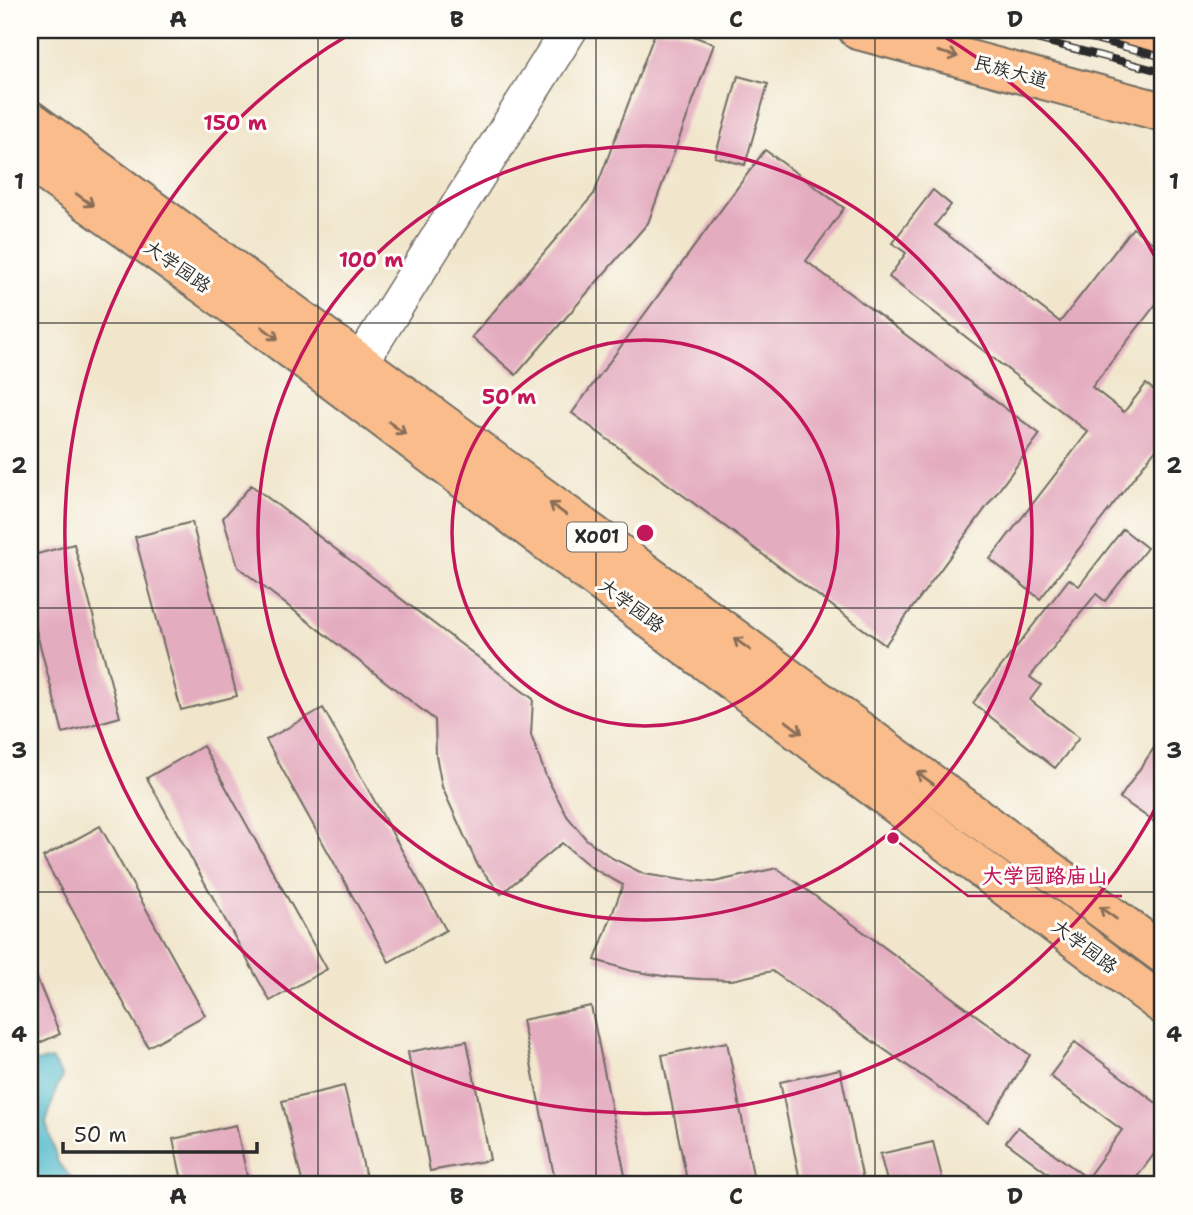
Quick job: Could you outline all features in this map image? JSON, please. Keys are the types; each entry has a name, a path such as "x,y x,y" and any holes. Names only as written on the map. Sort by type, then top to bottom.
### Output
{"main road":[{"name":"民族大道","path":"858,30 1163,112"},
{"path":"1131,30 1163,39"},
{"name":"大学园路","path":"30,120 351,375 1163,1005"},
{"name":"大学园路","path":"30,161 227,300 351,375 1163,954"}],"street":[{"path":"351,375 569,30"}],"water":[{"path":"51,1059 63,1077 57,1087 46,1123 58,1163 78,1185 30,1185 30,1063"}],"building":[{"path":"656,30 677,30 714,44 648,223 516,375 472,337 594,194"},
{"path":"738,76 768,84 745,165 715,157"},
{"path":"765,150 844,208 806,261 1040,434 885,645 572,413"},
{"path":"933,190 951,205 935,225 1060,322 1133,228 1163,251 1163,295 1092,387 1124,412 1146,384 1163,397 1163,440 1040,599 990,559 1088,432 889,277 906,253 892,243"},
{"path":"251,485 533,699 531,735 546,776 567,816 586,839 612,858 644,874 682,880 714,882 777,868 1030,1055 988,1122 772,971 732,980 701,979 632,971 595,960 623,885 592,868 562,843 501,894 477,864 442,787 436,755 435,720 238,567 223,518"},
{"path":"192,522 237,696 181,710 135,537"},
{"path":"1123,529 1147,548 1105,601 1096,594 1030,677 1041,685 1030,700 1079,738 1055,768 973,703 1069,579 1079,586"},
{"path":"74,544 120,717 63,733 30,607 30,556"},
{"path":"323,708 446,930 389,962 266,740"},
{"path":"1156,745 1163,750 1163,828 1120,798"},
{"path":"203,746 327,969 270,1001 147,778"},
{"path":"100,826 205,1015 148,1047 43,857"},
{"path":"30,962 60,1034 30,1047"},
{"path":"591,1006 627,1185 556,1185 522,1020"},
{"path":"467,1041 490,1160 430,1171 408,1052"},
{"path":"727,1042 755,1185 688,1185 662,1055"},
{"path":"1075,1042 1163,1108 1163,1142 1131,1185 1064,1185 1006,1142 1018,1127 1087,1178 1122,1130 1050,1076"},
{"path":"840,1069 864,1185 801,1185 780,1082"},
{"path":"344,1086 368,1185 303,1185 282,1101"},
{"path":"236,1125 249,1185 183,1185 173,1139"},
{"path":"933,1142 944,1185 888,1185 880,1154"}],"railway":[{"path":"1002,30 1163,72"},
{"path":"1060,30 1163,57"}],"place":[{"name":"大学园路庙山","path":"893,838"}]}
